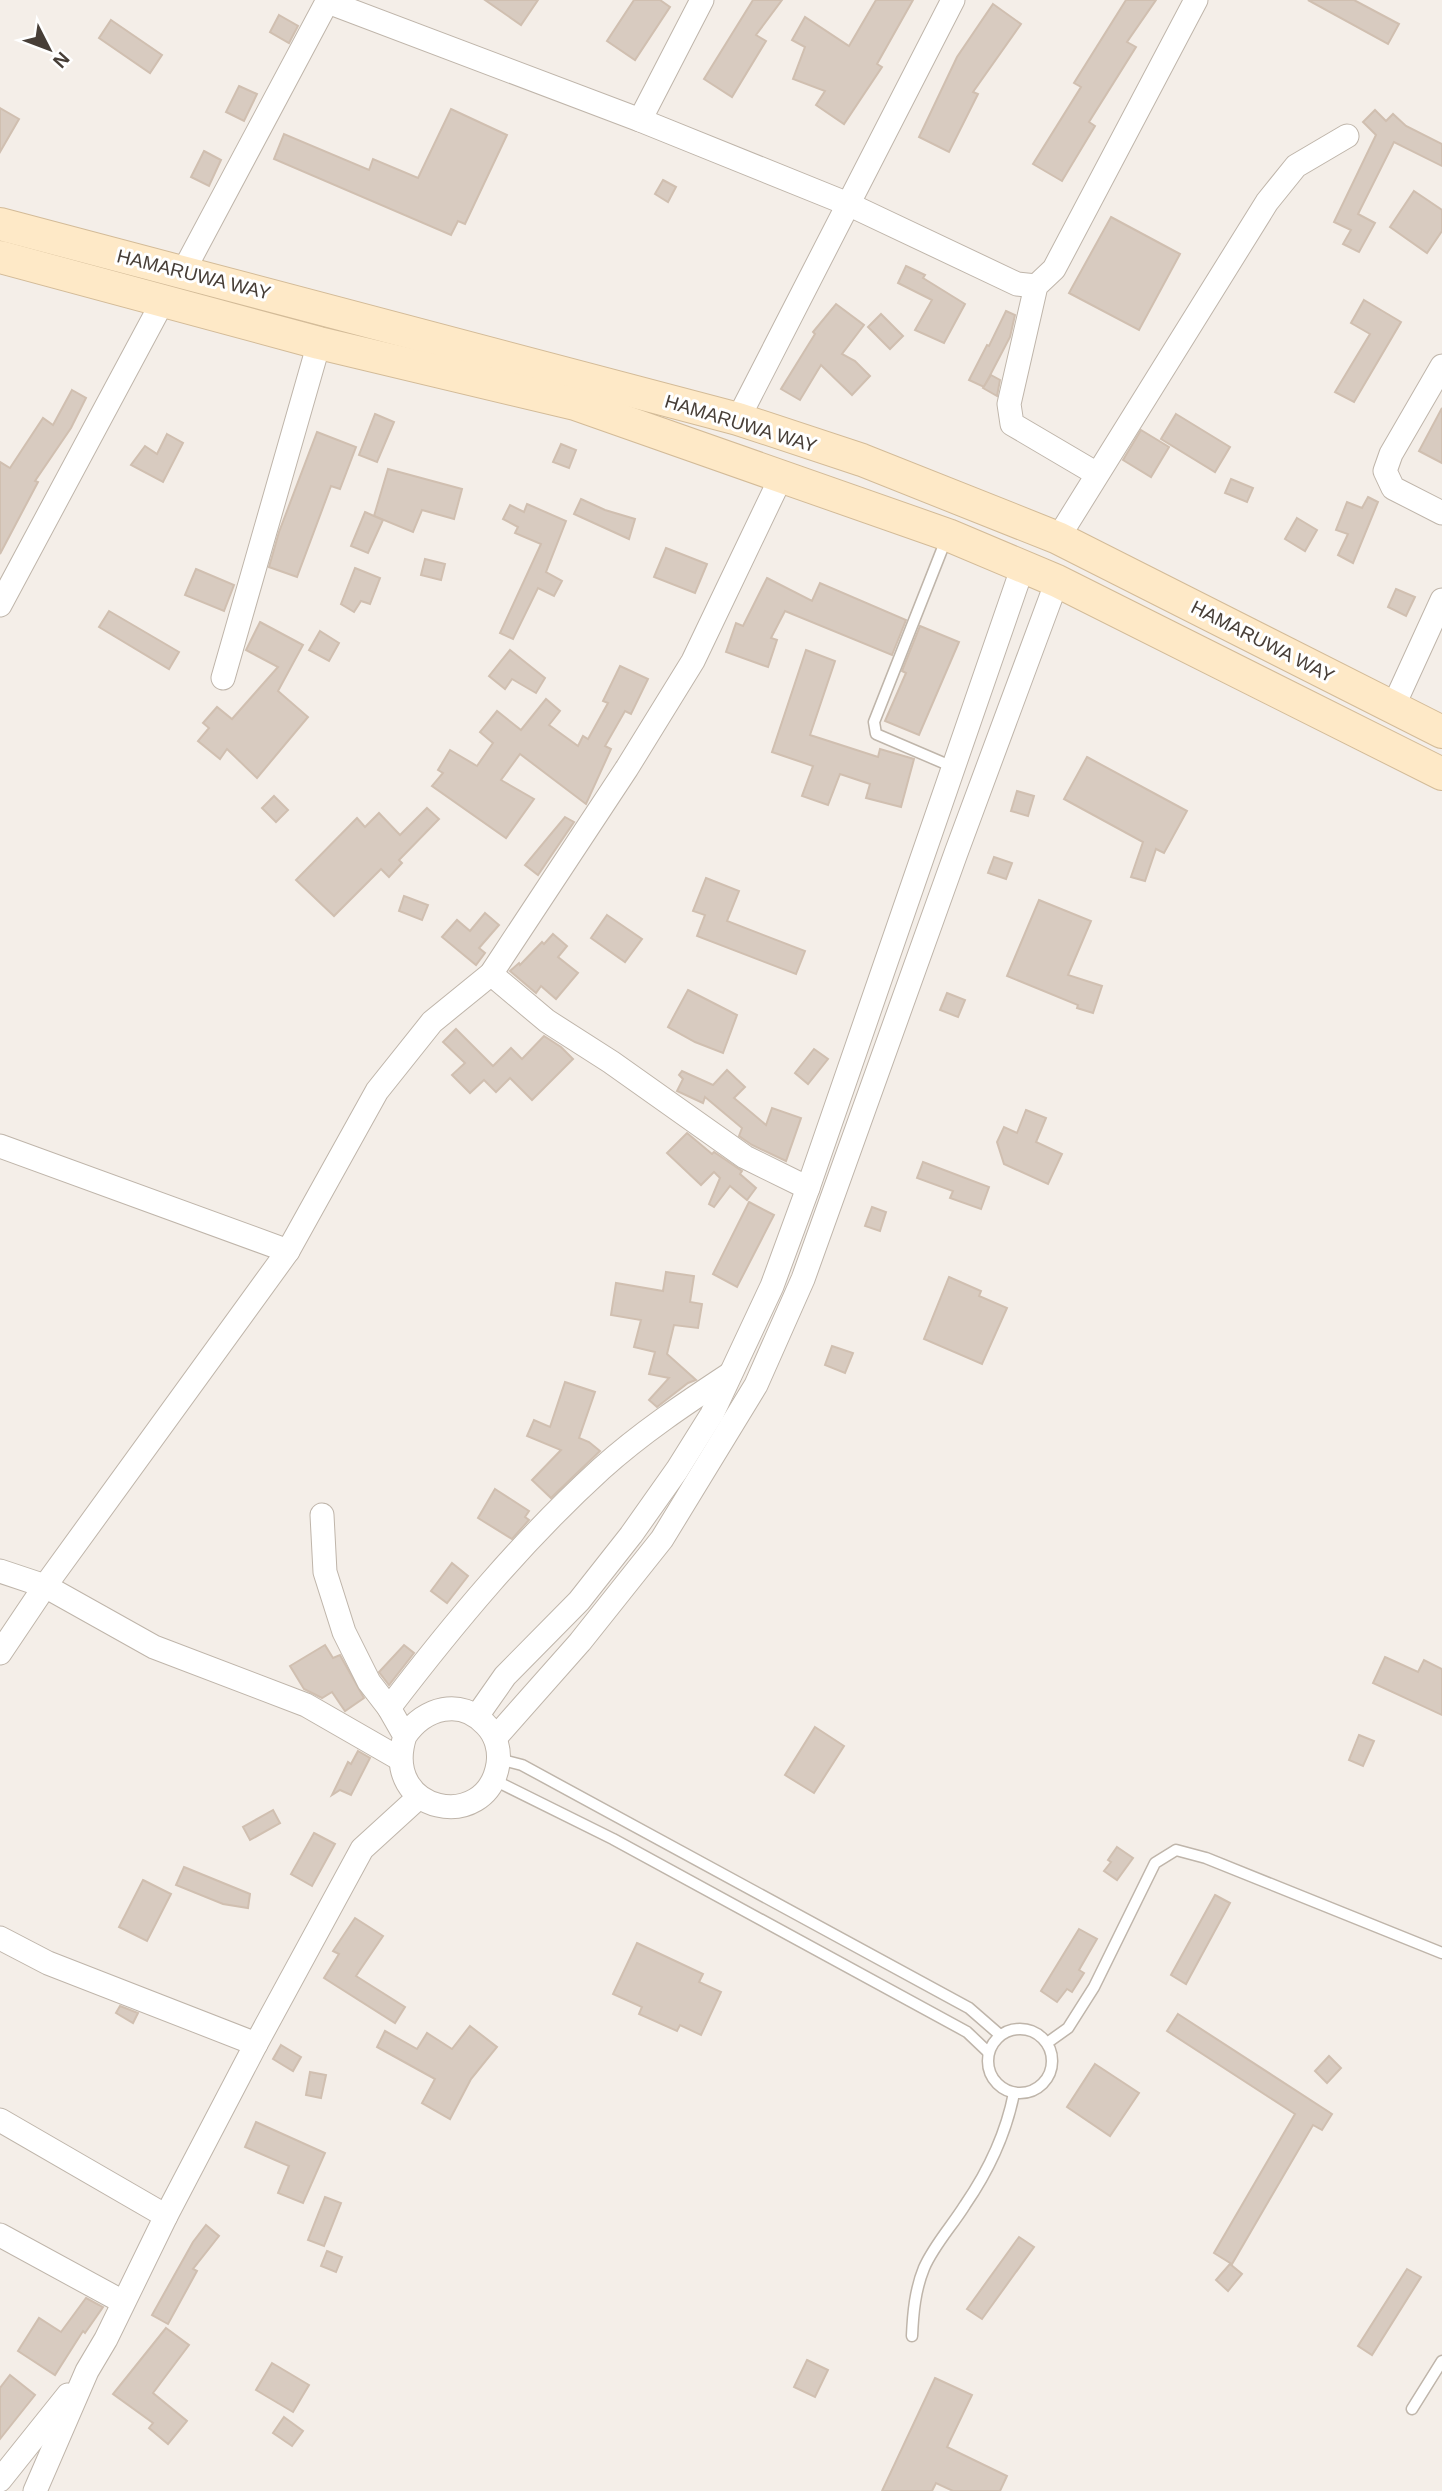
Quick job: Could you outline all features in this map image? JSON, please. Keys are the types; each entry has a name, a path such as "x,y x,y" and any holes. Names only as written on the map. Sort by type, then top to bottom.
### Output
{"main road":[{"name":"HAMARUWA WAY","path":"0,224 738,419 862,460 1058,538 1442,732"},
{"path":"0,257 319,343 575,404 782,475 948,535 1023,566 1442,774"}],"street":[{"path":"640,120 702,0"},
{"path":"738,419 953,0"},
{"path":"1097,474 1013,424 1009,404 1037,286 1054,269 1196,0"},
{"path":"183,272 328,1 640,120 848,204 1017,284 1037,286"},
{"path":"1058,538 1267,201 1296,166 1347,136"},
{"path":"0,605 163,301"},
{"path":"223,678 319,343"},
{"path":"1442,366 1391,454 1385,471 1393,488 1442,513"},
{"path":"0,1653 45,1586 288,1251 377,1091 432,1022 491,974 694,661 782,475"},
{"path":"477,1716 505,1676 579,1601 631,1535 677,1471 712,1414 772,1286 808,1188 1023,566"},
{"path":"496,1759 477,1716 455,1709 443,1709 421,1718 405,1736 400,1759 405,1780 419,1797 439,1806 460,1806 480,1797 496,1759 580,1642 662,1539 757,1385 803,1279 1057,582"},
{"path":"1393,707 1442,600"},
{"path":"491,974 547,1021 611,1062 745,1157 808,1188"},
{"path":"0,1146 288,1251"},
{"path":"389,1709 449,1629 510,1561 603,1468 670,1414 730,1374"},
{"path":"322,1515 325,1572 344,1632 369,1682 405,1736"},
{"path":"0,1571 45,1586 155,1647 306,1705 400,1759"},
{"path":"35,2491 87,2371 106,2339 166,2216 256,2044 362,1849 419,1797"},
{"path":"0,1938 48,1963 256,2044"},
{"path":"0,2119 166,2216"},
{"path":"0,2235 123,2302"},
{"path":"0,2480 87,2371"}],"lane":[{"path":"948,535 874,722 876,734 953,767"},
{"path":"496,1759 522,1765 969,2008 1000,2035"},
{"path":"496,1759 613,1839 967,2032 988,2053"},
{"path":"1047,2043 1068,2028 1094,1987 1155,1863 1176,1850 1206,1858 1442,1953"},
{"path":"1020,2028 1031,2030 1047,2043 1052,2063 1044,2083 1025,2093 1014,2093 995,2082 987,2063 988,2053 992,2042 1000,2035 1020,2028"},
{"path":"912,2336 914,2303 925,2268 999,2147 1014,2093"},
{"path":"1412,2409 1442,2361"}],"building":[{"path":"485,0 538,0 521,25"},
{"path":"634,0 660,0 670,7 635,60 607,41"},
{"path":"753,0 782,0 756,35 766,41 732,97 704,79"},
{"path":"876,0 913,0 877,64 882,67 844,124 816,105 825,91 793,79 805,47 792,40 805,17 849,46"},
{"path":"1126,0 1156,0 1127,42 1136,47 1089,122 1095,126 1062,181 1033,164 1081,87 1074,83"},
{"path":"1308,0 1354,0 1399,24 1388,44"},
{"path":"993,4 1021,24 973,92 978,94 949,152 919,137 957,57"},
{"path":"279,15 298,26 289,43 270,32"},
{"path":"111,20 162,55 150,73 99,38"},
{"path":"239,86 257,94 244,121 226,112"},
{"path":"0,108 19,119 0,152"},
{"path":"451,109 507,135 465,224 458,221 451,235 274,159 284,134 369,170 373,159 418,178"},
{"path":"1375,110 1386,121 1393,114 1406,126 1442,144 1442,166 1394,142 1358,214 1375,223 1359,252 1343,244 1351,230 1334,222 1376,135 1363,122"},
{"path":"204,151 221,160 209,186 191,177"},
{"path":"663,180 676,187 668,202 655,194"},
{"path":"1414,191 1442,210 1442,231 1427,253 1390,227"},
{"path":"1111,217 1180,254 1139,330 1069,293"},
{"path":"906,266 925,275 923,278 965,304 944,343 915,330 932,300 898,283"},
{"path":"1364,300 1401,322 1354,402 1335,392 1370,334 1351,323"},
{"path":"836,304 864,325 842,354 855,361 870,376 852,395 821,365 800,400 781,389 815,334 813,332"},
{"path":"1006,311 1015,315 1010,337 984,387 969,380"},
{"path":"881,314 903,336 890,349 868,327"},
{"path":"991,375 1000,380 997,396 983,388"},
{"path":"72,390 86,398 71,428 35,481 38,482 0,554 0,462 10,468 43,418 53,425"},
{"path":"1442,408 1442,463 1419,451"},
{"path":"375,414 394,422 377,462 359,455"},
{"path":"1176,414 1230,447 1215,472 1161,439"},
{"path":"1141,430 1169,447 1151,477 1123,460"},
{"path":"317,432 356,447 340,489 331,486 297,577 269,567 279,532"},
{"path":"167,434 183,443 163,482 131,465 145,446 157,454"},
{"path":"561,444 576,450 569,468 553,462"},
{"path":"388,469 462,489 454,519 422,510 413,532 374,516"},
{"path":"1231,479 1253,488 1247,502 1225,493"},
{"path":"1368,497 1378,502 1353,563 1338,555 1348,534 1336,530 1347,502 1362,508"},
{"path":"581,499 635,519 629,539 574,514"},
{"path":"527,504 566,521 546,572 562,581 554,596 538,588 513,639 500,633 541,544 515,533 518,527 503,519 510,505 524,512"},
{"path":"365,512 383,520 368,553 351,546"},
{"path":"1297,518 1317,530 1305,551 1285,539"},
{"path":"666,548 707,564 695,593 654,577"},
{"path":"425,559 445,564 441,580 421,575"},
{"path":"355,568 380,578 370,604 361,601 354,612 341,604"},
{"path":"196,569 234,585 224,611 185,595"},
{"path":"767,578 812,601 820,583 906,620 892,655 785,611 771,638 777,640 768,667 726,652 736,623 743,626"},
{"path":"1396,589 1415,597 1406,616 1388,607"},
{"path":"109,611 179,652 169,669 99,627"},
{"path":"260,622 303,645 278,691 308,717 257,778 227,749 220,759 198,741 209,728 203,723 217,707 232,719 278,667 246,650"},
{"path":"920,626 959,642 919,735 885,721 906,673 902,671"},
{"path":"320,631 339,643 329,661 309,650"},
{"path":"510,650 545,678 536,693 512,679 505,689 489,676"},
{"path":"806,650 835,661 810,735 878,757 880,749 914,759 901,807 866,798 870,784 840,774 828,805 802,796 813,766 772,752"},
{"path":"620,666 648,679 631,714 625,711 605,746 611,749 586,804 520,754 501,780 534,799 506,838 432,786 443,773 438,770 450,750 477,766 493,743 480,732 497,711 521,730 546,699 560,711 549,725 578,746 583,736 588,739 608,703 603,701"},
{"path":"1087,757 1187,811 1164,853 1156,849 1145,881 1131,877 1143,842 1064,799"},
{"path":"1017,791 1034,796 1028,816 1011,811"},
{"path":"274,796 288,810 276,822 262,808"},
{"path":"427,808 439,819 399,860 402,863 389,877 381,869 334,916 296,880 357,818 365,827 379,813 400,835"},
{"path":"565,817 574,822 538,875 525,865"},
{"path":"994,857 1012,863 1006,879 988,873"},
{"path":"706,878 739,891 727,921 805,951 796,974 697,936 705,915 693,911"},
{"path":"404,896 428,905 422,920 399,911"},
{"path":"1039,900 1091,921 1068,975 1102,986 1093,1013 1007,976"},
{"path":"485,913 499,925 479,948 485,953 476,965 442,937 457,920 470,931"},
{"path":"607,915 642,939 625,962 591,938"},
{"path":"553,934 567,946 558,957 578,973 556,999 541,986 536,993 510,971"},
{"path":"688,990 737,1015 723,1053 668,1027"},
{"path":"947,993 965,1000 958,1017 940,1010"},
{"path":"456,1029 493,1066 511,1048 522,1059 544,1036 573,1059 532,1100 510,1078 496,1092 484,1080 470,1093 452,1075 465,1063 443,1042"},
{"path":"814,1049 828,1059 808,1084 795,1073"},
{"path":"727,1070 745,1087 734,1098 766,1125 772,1108 801,1118 786,1161 739,1136 742,1128 705,1097 703,1103 677,1091 683,1079 679,1075 682,1071 713,1085"},
{"path":"1026,1110 1046,1118 1036,1142 1062,1154 1048,1184 1004,1164 997,1142 1004,1127 1017,1133"},
{"path":"687,1133 712,1154 714,1152 742,1171 740,1174 756,1188 747,1200 730,1186 714,1207 709,1204 720,1178 714,1172 701,1185 667,1153"},
{"path":"923,1162 989,1187 981,1209 950,1198 953,1191 917,1178"},
{"path":"749,1202 774,1215 737,1287 713,1274"},
{"path":"872,1207 886,1212 880,1231 865,1226"},
{"path":"666,1272 694,1276 690,1302 702,1304 698,1328 674,1325 667,1354 696,1380 657,1407 649,1400 669,1378 649,1374 655,1352 634,1347 641,1320 611,1315 616,1283 663,1291"},
{"path":"949,1277 981,1291 979,1296 1007,1308 982,1364 924,1339"},
{"path":"832,1346 853,1353 845,1373 825,1365"},
{"path":"565,1382 595,1392 579,1438 600,1451 551,1498 532,1480 561,1450 527,1436 534,1420 550,1427"},
{"path":"495,1489 529,1511 525,1517 529,1520 512,1539 478,1518"},
{"path":"452,1563 468,1576 447,1603 431,1591"},
{"path":"325,1645 333,1658 340,1655 364,1698 345,1711 332,1692 322,1698 304,1689 290,1666"},
{"path":"404,1645 414,1653 389,1685 379,1672"},
{"path":"1385,1657 1418,1672 1424,1660 1442,1669 1442,1715 1373,1683"},
{"path":"815,1727 844,1746 814,1793 785,1775"},
{"path":"1359,1735 1374,1741 1363,1766 1349,1760"},
{"path":"358,1751 370,1758 351,1795 340,1790 332,1795 348,1762 351,1764"},
{"path":"273,1810 280,1823 250,1840 243,1827"},
{"path":"314,1833 335,1844 312,1886 291,1874"},
{"path":"1117,1847 1133,1858 1117,1880 1104,1871"},
{"path":"184,1867 250,1894 248,1908 223,1904 176,1885"},
{"path":"143,1880 171,1894 147,1941 119,1927"},
{"path":"1215,1895 1230,1903 1186,1984 1171,1975"},
{"path":"355,1918 383,1936 356,1976 405,2007 395,2023 324,1978 339,1954 333,1951"},
{"path":"1079,1929 1097,1939 1079,1970 1084,1973 1072,1992 1067,1989 1057,2002 1041,1991"},
{"path":"637,1943 703,1974 699,1982 721,1992 701,2035 680,2025 677,2031 639,2014 642,2007 613,1994"},
{"path":"120,2006 138,2013 133,2023 116,2013"},
{"path":"1178,2014 1332,2114 1322,2130 1313,2125 1232,2264 1214,2253 1295,2114 1167,2031"},
{"path":"470,2026 497,2047 471,2079 450,2119 422,2103 435,2079 377,2047 385,2031 417,2049 427,2033 452,2049"},
{"path":"281,2045 301,2057 293,2071 273,2059"},
{"path":"1329,2056 1341,2068 1327,2083 1315,2071"},
{"path":"1095,2064 1139,2093 1110,2136 1067,2107"},
{"path":"310,2072 326,2075 321,2098 306,2095"},
{"path":"256,2122 325,2153 303,2203 278,2193 289,2166 245,2147"},
{"path":"325,2197 341,2203 324,2246 308,2240"},
{"path":"206,2225 219,2236 193,2269 197,2271 168,2324 152,2315 193,2242"},
{"path":"1019,2237 1034,2247 982,2319 967,2309"},
{"path":"327,2251 342,2257 336,2272 321,2266"},
{"path":"1230,2264 1242,2274 1228,2291 1216,2280"},
{"path":"1407,2269 1421,2277 1372,2355 1358,2346"},
{"path":"86,2298 103,2307 85,2333 83,2331 55,2375 18,2351 39,2318 61,2332"},
{"path":"166,2328 189,2345 153,2393 187,2421 168,2444 149,2428 153,2423 113,2394"},
{"path":"807,2360 828,2370 815,2397 794,2387"},
{"path":"272,2363 309,2385 293,2412 256,2390"},
{"path":"10,2375 35,2395 0,2439 0,2388"},
{"path":"935,2378 972,2395 947,2447 1007,2476 1000,2491 953,2491 936,2483 932,2491 882,2491"},
{"path":"284,2417 303,2431 292,2446 273,2433"}]}
